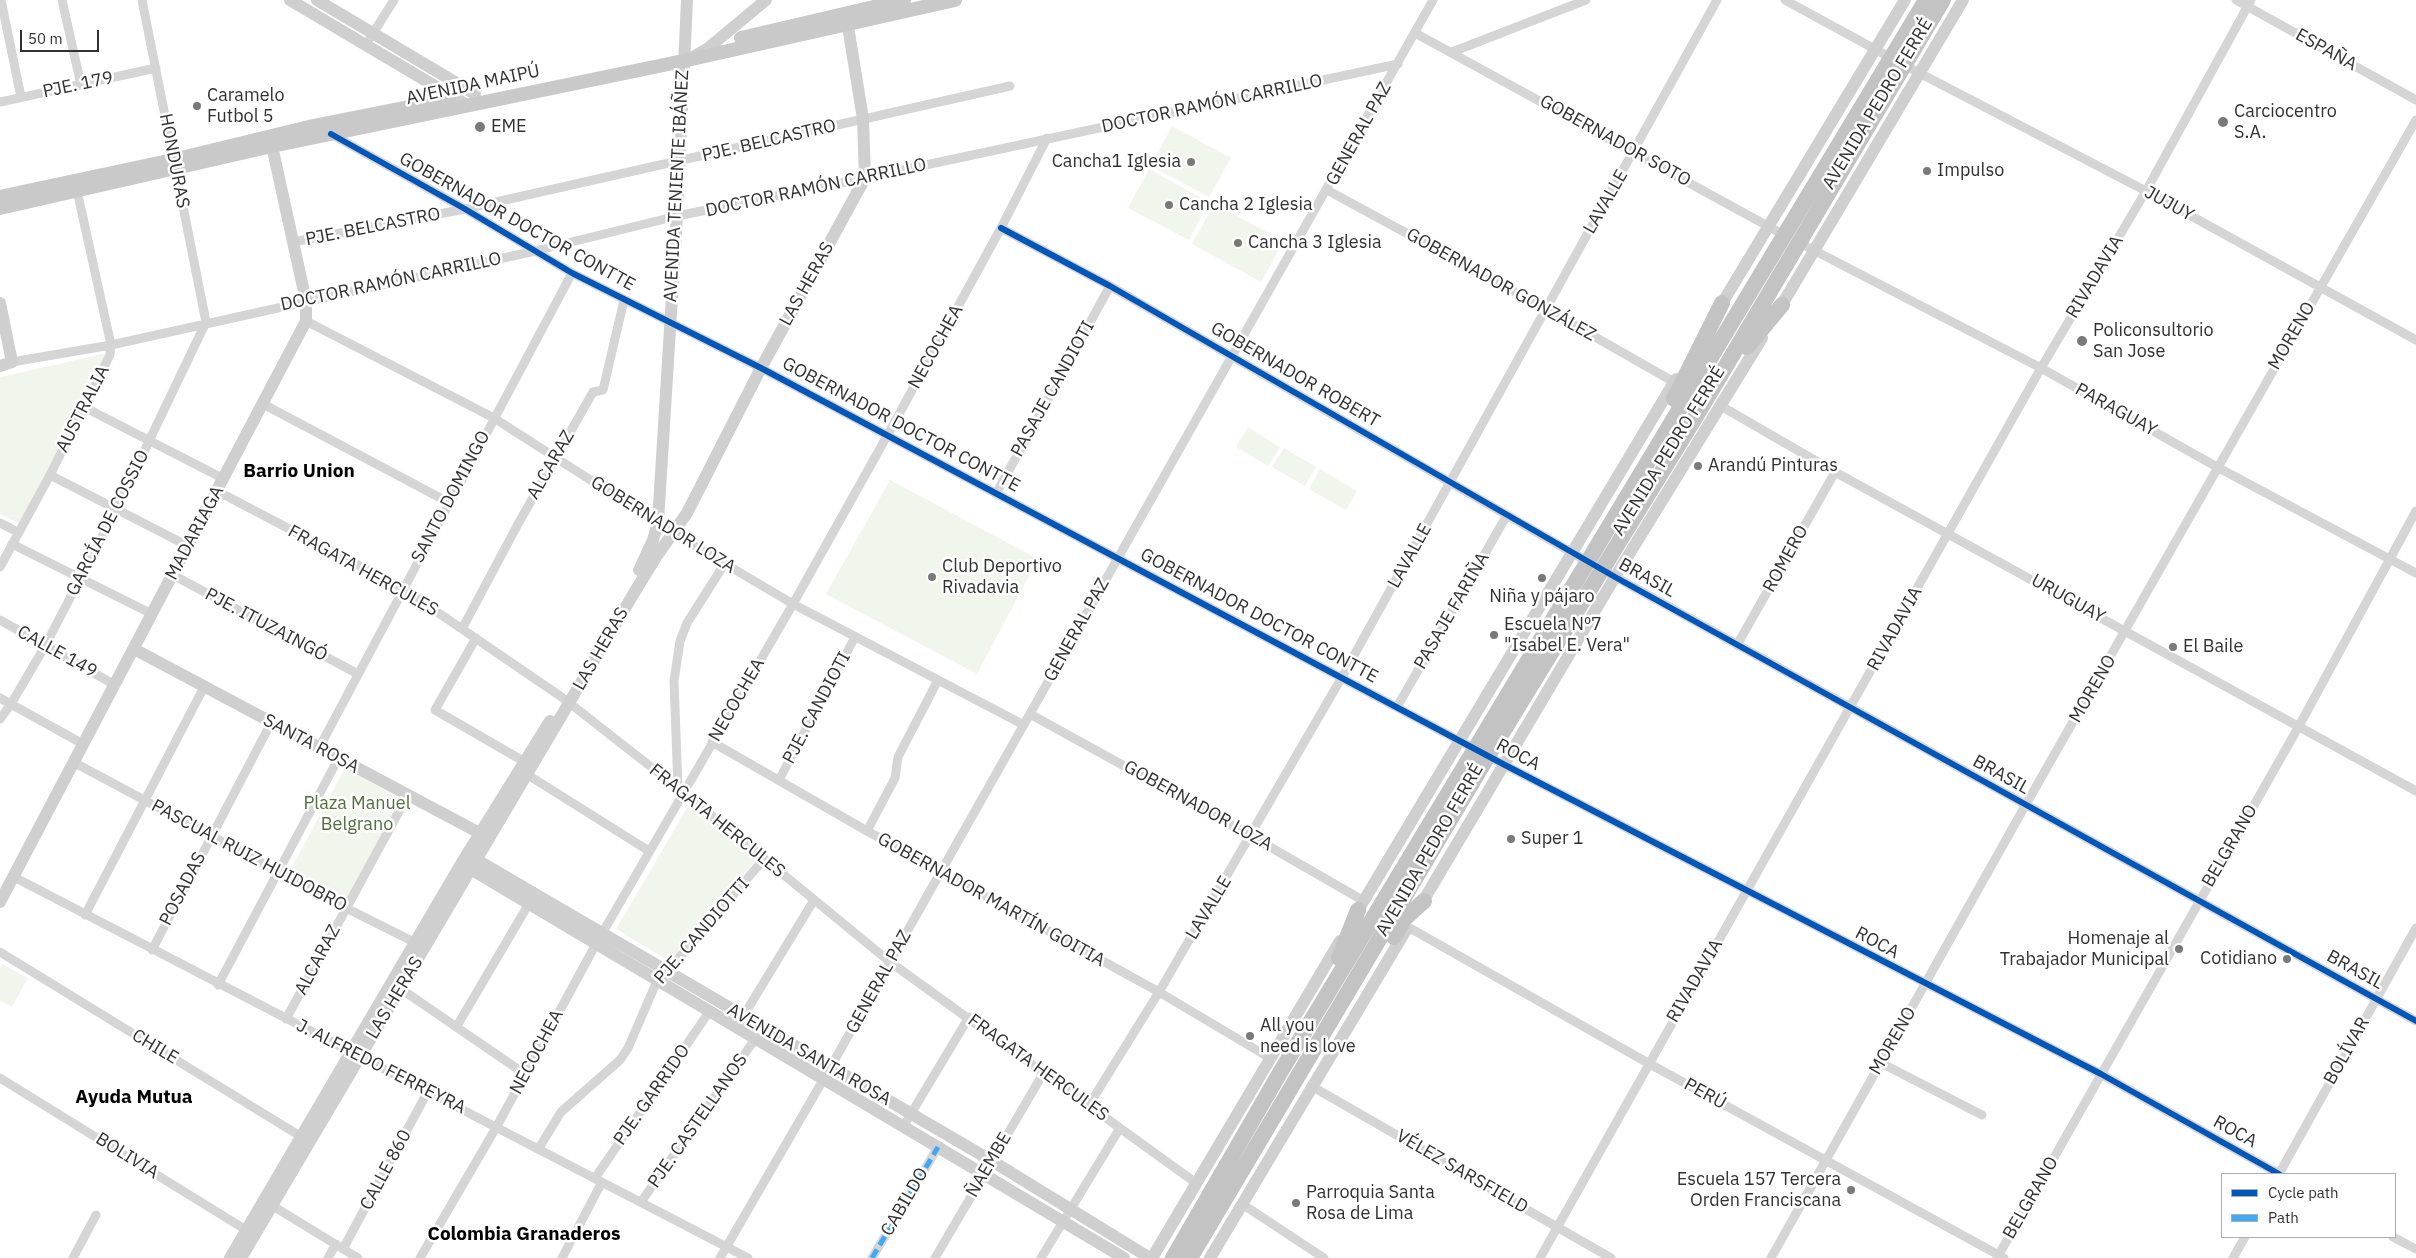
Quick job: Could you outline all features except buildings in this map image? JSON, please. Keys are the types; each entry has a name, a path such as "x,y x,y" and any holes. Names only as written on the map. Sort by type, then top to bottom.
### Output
{"highway":[{"name":"AVENIDA PEDRO FERRÉ","path":"1174,1258 1281,1071 1482,752 1601,569 1698,413 1792,239 1897,61 1926,0"},
{"name":"AVENIDA PEDRO FERRÉ","path":"1897,61 1943,0"},
{"name":"AVENIDA PEDRO FERRÉ","path":"1601,569 1636,479 1792,239"},
{"path":"1636,479 1722,303"},
{"path":"1698,413 1760,330 1782,305"},
{"name":"AVENIDA PEDRO FERRÉ","path":"1190,1258 1295,1081 1482,752"},
{"path":"1295,1081 1356,998 1404,919 1424,902"},
{"path":"1281,1071 1345,947 1361,906"}],"main road":[{"path":"290,0 466,99"},
{"path":"316,0 373,34 466,99"},
{"name":"AVENIDA TENIENTE IBÁÑEZ","path":"658,522 677,216 687,0"},
{"path":"711,45 766,0"},
{"name":"AVENIDA MAIPÚ","path":"174,164 313,126 466,99 684,56 847,18 904,0"},
{"name":"AVENIDA MAIPÚ","path":"684,56 711,45 933,2 954,0"},
{"name":"AVENIDA PEDRO FERRÉ","path":"1151,1258 1572,552 1905,0"},
{"name":"AVENIDA PEDRO FERRÉ","path":"1210,1258 1424,902 1503,764 1601,569 1721,406 1963,0"},
{"path":"847,18 863,119 865,178"},
{"name":"AVENIDA MAIPÚ","path":"0,208 76,186 174,164 331,134 466,99"},
{"name":"MADARIAGA","path":"0,902 306,321 306,301 272,146"},
{"name":"LAS HERAS","path":"230,1258 250,1232 268,1203 421,945 525,762 567,701 634,593 687,513 761,368 865,178"},
{"name":"AVENIDA MAIPÚ","path":"0,197 76,186"},
{"path":"0,303 6,364"},
{"name":"LAS HERAS","path":"484,836 528,775 643,564 658,522"},
{"name":"SANTA ROSA","path":"134,649 484,836"},
{"name":"AVENIDA SANTA ROSA","path":"469,862 599,939 657,980 736,1028 1124,1258"},
{"name":"AVENIDA SANTA ROSA","path":"599,939 667,972 911,1114 1151,1258"},
{"name":"LAS HERAS","path":"356,1054 401,988 421,945"},
{"name":"LAS HERAS","path":"240,1258 250,1232"}],"street":[{"path":"0,0 21,97"},
{"path":"62,0 81,85"},
{"name":"HONDURAS","path":"142,0 206,322"},
{"path":"367,45 394,0"},
{"name":"GENERAL PAZ","path":"720,1258 824,1080 1433,0"},
{"path":"1452,52 1586,0"},
{"name":"LAVALLE","path":"1089,1105 1159,992 1342,677 1717,0"},
{"name":"JUJUY","path":"1785,0 1919,73 2146,191 2416,340"},
{"name":"ESPAÑA","path":"2236,0 2249,3 2416,100"},
{"name":"RIVADAVIA","path":"1540,1258 1648,1063 1851,708 2041,368 2146,191 2249,3"},
{"name":"GOBERNADOR SOTO","path":"1416,33 1814,250"},
{"name":"DOCTOR RAMÓN CARRILLO","path":"6,364 110,345 206,322 535,251 677,216 865,178 1398,64"},
{"name":"PJE. 179","path":"0,102 156,68"},
{"name":"PJE. BELCASTRO","path":"293,242 465,209 1010,86"},
{"name":"MORENO","path":"1771,1258 2217,467 2416,120"},
{"name":"GOBERNADOR DOCTOR CONTTE","path":"331,134 465,209 572,273 761,368 997,492 1459,741"},
{"name":"NECOCHEA","path":"420,1258 497,1126 681,790 712,742 793,604 888,436 1001,228 1047,138"},
{"name":"AUSTRALIA","path":"0,567 50,476 110,356 110,345 76,186"},
{"name":"GOBERNADOR GONZÁLEZ","path":"1327,190 1546,309 1674,382"},
{"name":"GOBERNADOR ROBERT","path":"1001,228 1110,286 1572,552"},
{"name":"PARAGUAY","path":"1814,250 2041,368 2217,467 2416,573"},
{"name":"SANTO DOMINGO","path":"319,748 402,588 572,273"},
{"name":"PASAJE CANDIOTI","path":"997,492 1110,286"},
{"name":"ALCARAZ","path":"462,629 555,457 593,392 603,390 624,300"},
{"name":"GOBERNADOR LOZA","path":"306,321 494,418 673,533 793,604 1024,725"},
{"name":"GARCÍA DE COSSIO","path":"0,719 12,704 45,646 116,510 151,441 206,322"},
{"path":"262,404 448,502"},
{"name":"URUGUAY","path":"1721,406 1835,472 1948,532 2416,791"},
{"path":"84,407 224,479"},
{"name":"ROMERO","path":"1738,645 1835,472"},
{"path":"50,476 188,546"},
{"name":"FRAGATA HERCULES","path":"217,491 402,588 567,701 681,790 890,962 969,1017 1196,1183"},
{"name":"BELGRANO","path":"2000,1257 2198,900 2299,726 2416,511"},
{"name":"PASAJE FARIÑA","path":"1397,707 1507,515"},
{"path":"0,522 18,532"},
{"path":"12,544 152,614"},
{"name":"BRASIL","path":"1572,552 2025,806 2416,1022"},
{"path":"681,790 674,681 680,641 687,623 725,563"},
{"name":"PJE. ITUZAINGÓ","path":"173,575 358,674"},
{"name":"CALLE 149","path":"0,620 115,685"},
{"name":"PJE. CANDIOTI","path":"779,780 855,637"},
{"path":"476,638 435,710 525,762"},
{"path":"867,831 895,778 898,756 938,680"},
{"path":"84,915 204,688"},
{"path":"0,698 83,744"},
{"name":"GOBERNADOR LOZA","path":"1030,714 1251,836 1361,906"},
{"name":"POSADAS","path":"152,950 210,836 271,723"},
{"name":"ROCA","path":"1459,741 2101,1074 2277,1173"},
{"name":"GOBERNADOR MARTÍN GOITIA","path":"712,742 867,831 1159,992 1270,1058"},
{"path":"218,984 338,759"},
{"name":"PASCUAL RUIZ HUIDOBRO","path":"75,762 346,908 421,945"},
{"path":"528,775 649,851"},
{"name":"ALCARAZ","path":"286,1020 408,795"},
{"name":"PJE. CANDIOTTI","path":"539,1148 561,1112 620,1060 628,1048 657,980 667,972 764,859"},
{"name":"J. ALFREDO FERREYRA","path":"14,877 286,1020 497,1126 748,1258"},
{"path":"457,1026 532,899"},
{"path":"736,1028 814,900"},
{"name":"PERÚ","path":"1408,927 1648,1063 2000,1257"},
{"name":"BOLÍVAR","path":"2280,1173 2416,928"},
{"name":"CHILE","path":"0,952 306,1139"},
{"path":"401,988 525,1074"},
{"name":"PJE. GARRIDO","path":"562,1258 599,1180 710,1012"},
{"path":"903,1127 969,1017"},
{"name":"PJE. CASTELLANOS","path":"641,1202 755,1039"},
{"path":"1881,1063 1982,1115"},
{"name":"ÑAEMBE","path":"935,1258 1044,1072"},
{"name":"BOLIVIA","path":"0,1078 250,1232"},
{"name":"VÉLEZ SARSFIELD","path":"1313,1087 1611,1258"},
{"name":"CALLE 860","path":"328,1258 339,1246 428,1091"},
{"path":"1041,1258 1120,1128"},
{"name":"CABILDO","path":"872,1258 938,1146"},
{"path":"268,1203 358,1258"},
{"path":"1242,1204 1324,1258"},
{"path":"73,1258 96,1215"},
{"path":"2234,1258 2244,1238"},
{"path":"2395,1238 2416,1249"}],"green space":[{"name":"Cancha1 Iglesia","path":"1172,126 1231,158 1209,197 1151,166"},
{"name":"Cancha 2 Iglesia","path":"1149,169 1209,202 1189,240 1128,208"},
{"name":"Cancha 3 Iglesia","path":"1214,204 1284,241 1261,282 1192,244"},
{"path":"107,353 107,357 20,524 0,514 0,377"},
{"path":"1248,427 1280,447 1268,466 1236,447"},
{"path":"1284,448 1316,467 1305,486 1272,467"},
{"path":"1320,469 1357,491 1346,510 1309,489"},
{"name":"Club Deportivo Rivadavia","path":"890,480 1038,559 977,674 826,594"},
{"name":"Plaza Manuel Belgrano","path":"345,768 401,799 345,904 290,871"},
{"path":"690,803 757,858 672,963 616,929"},
{"path":"2,964 28,978 12,1007 0,1001 0,968"}],"marked path":[{"path":"872,1258 938,1147"}],"cycle path":[{"path":"331,134 465,209 572,273 761,368 1503,764 2101,1074 2277,1173"},
{"path":"1001,228 1110,286 1615,577 2416,1021"}],"place":[{"name":"Caramelo Futbol 5","path":"197,106"},
{"name":"Carciocentro S.A.","path":"2223,122"},
{"name":"EME","path":"480,127"},
{"name":"Cancha1 Iglesia","path":"1191,162"},
{"name":"Impulso","path":"1927,171"},
{"name":"Cancha 2 Iglesia","path":"1169,205"},
{"name":"Cancha 3 Iglesia","path":"1238,243"},
{"name":"Policonsultorio San Jose","path":"2082,341"},
{"name":"Arandú Pinturas","path":"1698,466"},
{"name":"Club Deportivo Rivadavia","path":"932,577"},
{"name":"Niña y pájaro","path":"1542,578"},
{"name":"Escuela Nº7 \"Isabel E. Vera\"","path":"1494,635"},
{"name":"El Baile","path":"2173,647"},
{"name":"Super 1","path":"1511,839"},
{"name":"Homenaje al Trabajador Municipal","path":"2179,949"},
{"name":"Cotidiano","path":"2287,959"},
{"name":"All you need is love","path":"1250,1036"},
{"name":"Escuela 157 Tercera Orden Franciscana","path":"1851,1190"},
{"name":"Parroquia Santa Rosa de Lima","path":"1296,1203"}],"district":[{"name":"Barrio Union","path":"299,472"},
{"name":"Ayuda Mutua","path":"134,1098"},
{"name":"Colombia Granaderos","path":"524,1235"}]}
